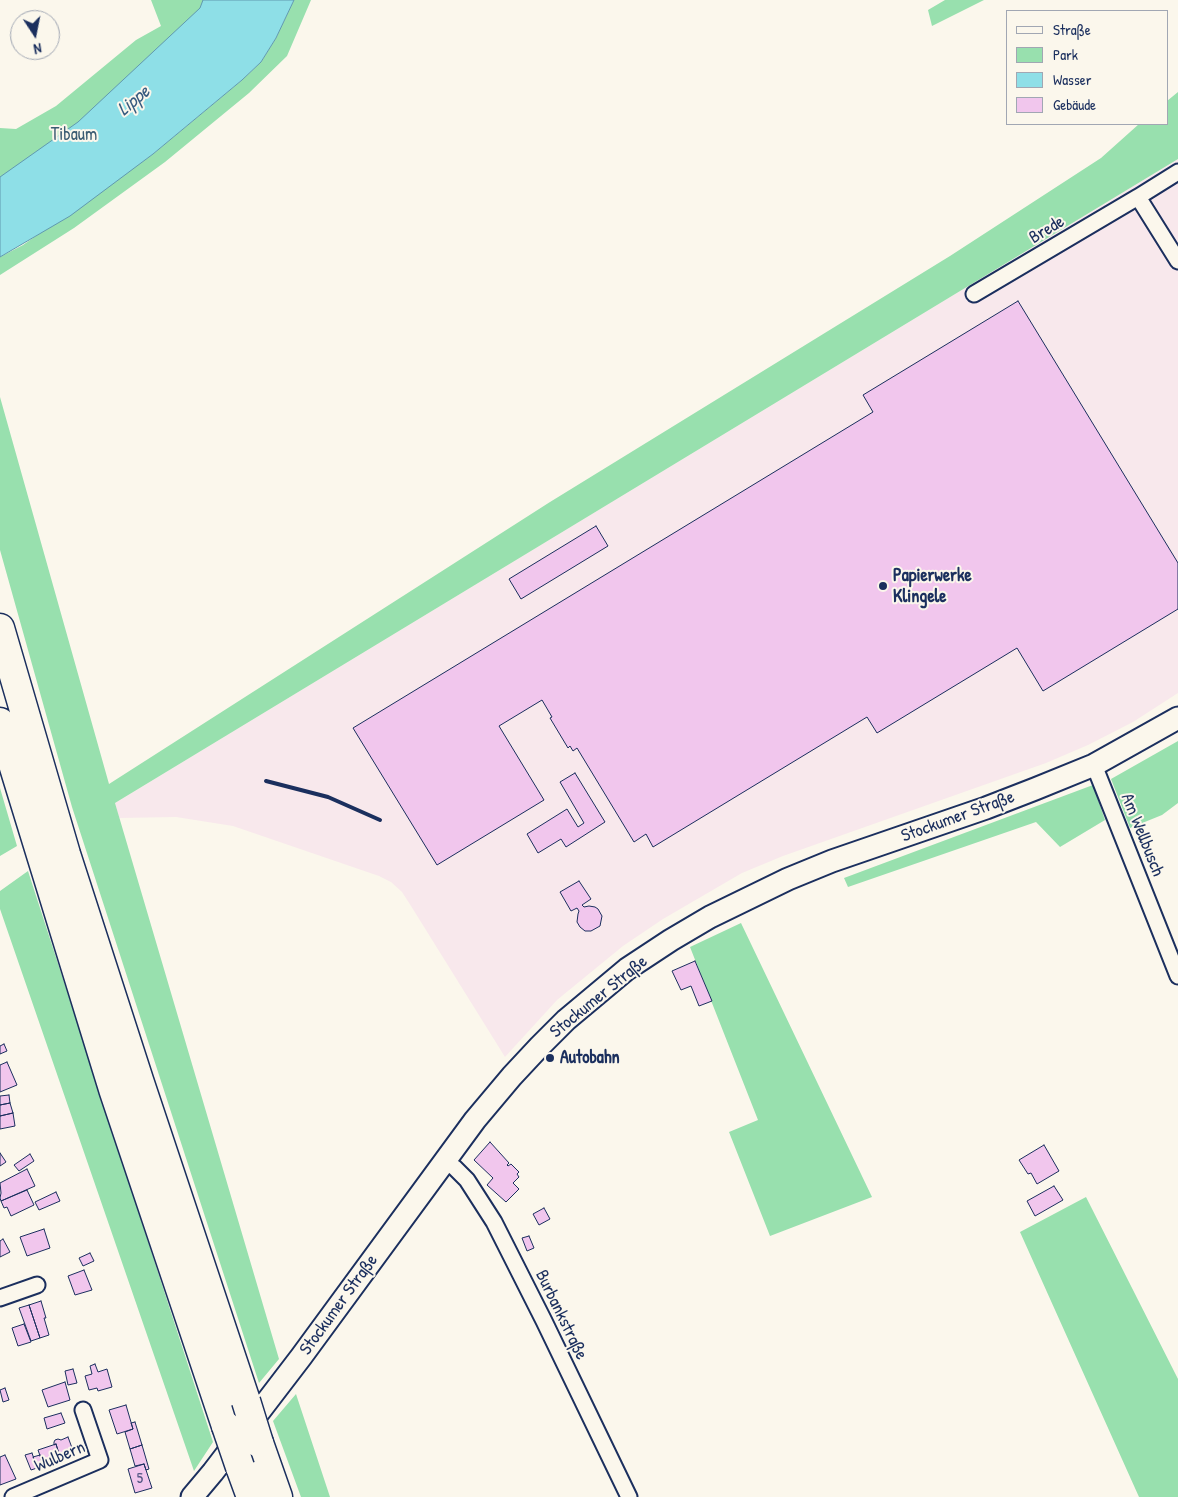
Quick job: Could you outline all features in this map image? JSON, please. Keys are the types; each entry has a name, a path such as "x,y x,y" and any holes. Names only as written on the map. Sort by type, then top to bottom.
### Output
{"highway":[{"path":"0,628 43,822 55,860 113,1089 250,1497"},
{"path":"0,722 43,822"},
{"path":"55,860 139,1080 278,1497"}],"main road":[{"name":"Stockumer Straße","path":"192,1497 342,1303 444,1160 475,1120 512,1076 566,1020 627,970 671,940 710,917 788,879 832,861 994,805 1094,765 1178,718"}],"street":[{"name":"Brede","path":"974,294 1178,172"},
{"path":"1138,197 1178,262"},
{"name":"Am Wellbusch","path":"1094,765 1178,976"},
{"name":"Burbankstraße","path":"444,1160 467,1180 494,1222 629,1497"},
{"path":"0,1298 37,1285"},
{"name":"Wulbern","path":"13,1497 100,1460 83,1410"}],"shaded area":[{"path":"1178,159 1178,693 1133,722 1088,745 1046,763 783,856 742,873 663,919 623,946 557,1000 505,1057 402,892 391,882 379,876 233,826 176,817 119,818 115,803"}],"green space":[{"name":"Tibaum","path":"151,0 252,0 0,216 0,128 16,129 56,106 136,40 161,26"},
{"path":"294,0 311,0 287,56 249,93 165,162 74,228 0,275 0,257 23,245 153,154 242,80 261,62 276,38"},
{"path":"945,0 984,0 932,26 928,10"},
{"path":"1178,92 1178,159 115,803 279,1359 259,1383 72,807 0,550 0,397 109,784 550,502 950,256 1101,158 1138,125 1168,125 1168,100"},
{"path":"1178,741 1178,803 1162,815 1130,828 1111,779"},
{"path":"1093,785 1105,820 1060,847 1036,822 848,887 844,878"},
{"path":"0,788 17,846 0,856"},
{"path":"28,871 213,1442 194,1471 0,909 0,891"},
{"path":"741,923 872,1197 770,1236 729,1132 758,1120 690,947"},
{"path":"1086,1197 1178,1379 1178,1497 1139,1497 1020,1232"},
{"path":"296,1394 330,1497 301,1497 273,1421"}],"water":[{"name":"Lippe","path":"203,0 294,0 276,38 261,62 242,80 153,154 70,216 0,257 0,177 78,122 200,8"}],"building":[{"name":"Papierwerke Klingele","path":"1018,301 1178,563 1178,609 1043,691 1017,648 877,733 867,717 653,847 646,834 634,842 577,748 573,751 570,746 568,748 550,718 552,717 542,700 499,726 544,800 437,865 353,728 873,412 863,395"},
{"path":"596,526 608,546 521,599 509,579"},
{"path":"575,773 605,822 566,847 561,839 538,853 527,834 567,809 578,827 584,823 560,782"},
{"path":"579,881 591,899 582,905 584,907 595,907 602,916 600,926 591,931 585,931 580,927 577,922 579,911 577,908 571,911 560,892"},
{"path":"695,961 712,1001 699,1006 691,986 681,990 672,971"},
{"path":"4,1044 7,1051 0,1054 0,1046"},
{"path":"7,1062 17,1085 0,1092 0,1065"},
{"path":"9,1095 10,1103 0,1105 0,1096"},
{"path":"10,1103 13,1113 0,1116 0,1105"},
{"path":"13,1113 15,1126 0,1129 0,1116"},
{"path":"490,1142 509,1163 507,1165 511,1164 519,1172 517,1174 519,1177 513,1183 519,1189 506,1202 487,1185 493,1178 474,1160"},
{"path":"1044,1145 1059,1171 1037,1184 1031,1173 1028,1174 1019,1160"},
{"path":"0,1153 6,1162 0,1166"},
{"path":"30,1154 34,1161 19,1171 14,1165"},
{"path":"27,1169 35,1186 1,1201 0,1183"},
{"path":"1054,1186 1063,1200 1035,1216 1027,1201"},
{"path":"27,1190 34,1205 11,1216 7,1207 4,1208 1,1201"},
{"path":"56,1192 60,1201 39,1210 35,1202"},
{"path":"544,1208 550,1219 539,1225 533,1214"},
{"path":"44,1229 50,1248 27,1256 20,1237"},
{"path":"529,1236 534,1248 527,1251 522,1238"},
{"path":"3,1239 10,1252 0,1257 0,1241"},
{"path":"90,1253 94,1261 83,1266 79,1258"},
{"path":"84,1270 92,1290 75,1295 68,1276"},
{"path":"41,1301 49,1335 40,1338 29,1305"},
{"path":"29,1305 40,1338 31,1341 19,1308"},
{"path":"24,1324 31,1342 18,1346 12,1328"},
{"path":"95,1364 98,1372 107,1369 112,1387 98,1391 97,1388 89,1390 85,1376 92,1374 90,1366"},
{"path":"73,1369 77,1383 68,1385 65,1371"},
{"path":"65,1382 70,1400 48,1407 42,1390"},
{"path":"5,1388 9,1400 3,1402 0,1390"},
{"path":"126,1405 133,1429 117,1434 109,1410"},
{"path":"61,1413 65,1423 47,1429 44,1418"},
{"path":"135,1422 142,1445 130,1449 125,1432 133,1429 131,1423"},
{"path":"68,1437 75,1456 61,1460 54,1442 55,1440"},
{"path":"56,1444 61,1461 44,1467 38,1450"},
{"path":"142,1445 149,1469 146,1470 144,1464 135,1466 130,1449"},
{"path":"32,1453 37,1468 31,1470 25,1455"},
{"path":"5,1455 16,1479 0,1485 0,1457"},
{"path":"40,1455 43,1466 37,1468 33,1457"},
{"path":"144,1464 152,1488 135,1493 128,1469"}],"railway":[{"path":"266,781 328,797 380,820"}],"place":[{"name":"Papierwerke Klingele","path":"883,586"},
{"name":"Autobahn","path":"550,1058"}]}
